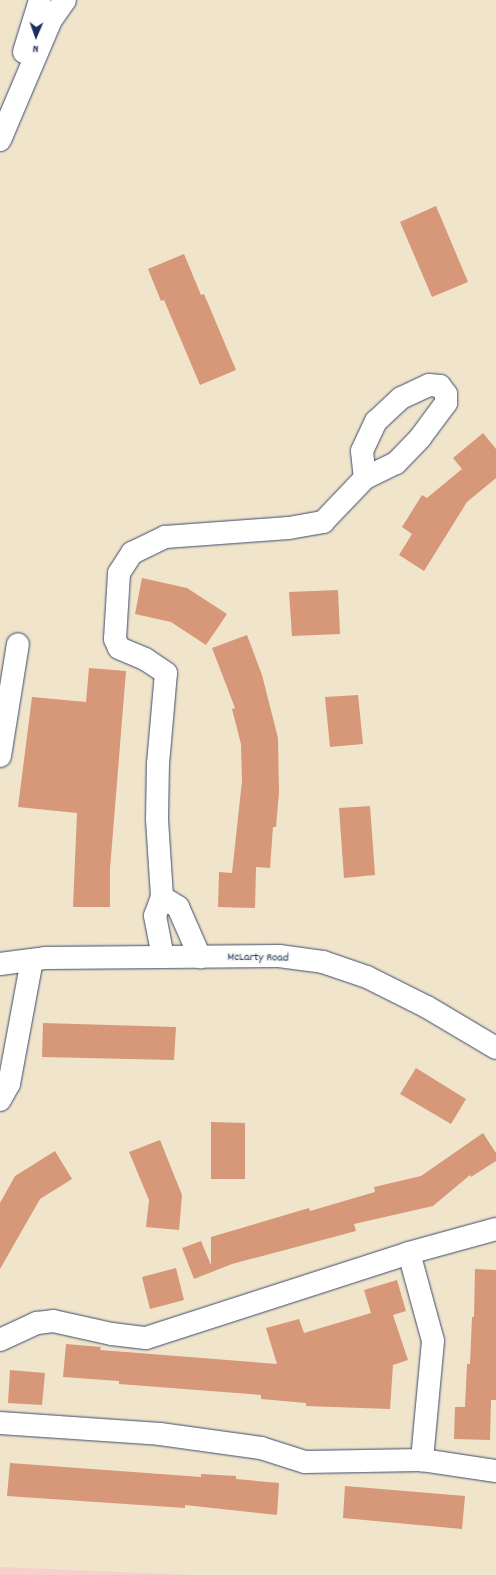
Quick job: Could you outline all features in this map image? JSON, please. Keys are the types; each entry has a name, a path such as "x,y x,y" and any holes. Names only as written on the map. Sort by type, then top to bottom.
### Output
{"main road":[{"path":"0,130 40,0"},
{"path":"0,140 51,20 65,0"},
{"path":"163,957 156,916 162,897 158,819 158,764 166,673 145,659 119,648 115,639 119,573 132,553 164,537 289,528 322,522 365,478"},
{"path":"0,756 18,644"},
{"path":"162,897 178,907 200,957"},
{"name":"McLarty Road","path":"0,964 32,960 279,956 323,962 367,977 427,1007 496,1048"},
{"path":"0,1100 9,1084 32,960"},
{"path":"0,1340 36,1323 53,1321 112,1334 146,1338 409,1252 492,1233"},
{"path":"409,1252 433,1341 422,1460"},
{"path":"0,1423 160,1434 261,1448 305,1462 422,1460 496,1471"}],"shaded area":[{"path":"0,1567 192,1575 0,1575"}],"building":[{"path":"436,206 468,282 432,297 400,222"},
{"path":"184,254 201,295 204,294 236,370 200,385 164,300 161,301 148,269"},
{"path":"483,433 496,449 496,478 467,502 424,571 399,555 412,534 402,527 422,495 427,498 462,469 453,458"},
{"path":"142,578 187,588 227,614 206,645 171,622 135,614"},
{"path":"338,590 340,634 292,636 289,592"},
{"path":"247,635 262,675 278,738 279,792 276,827 273,827 270,868 256,867 255,908 218,907 219,872 232,873 242,781 241,744 232,709 235,708 212,648"},
{"path":"89,668 126,671 110,869 110,907 73,907 77,813 18,807 32,697 86,702"},
{"path":"358,695 363,744 330,747 325,697"},
{"path":"370,806 375,875 344,878 339,808"},
{"path":"43,1023 176,1027 174,1060 42,1057"},
{"path":"416,1068 466,1099 451,1124 400,1094"},
{"path":"211,1122 245,1123 245,1179 211,1179"},
{"path":"483,1133 496,1153 496,1161 471,1177 470,1175 433,1206 354,1224 356,1231 232,1264 194,1279 182,1248 201,1241 211,1265 211,1237 309,1208 310,1211 375,1192 374,1187 421,1176"},
{"path":"160,1140 182,1195 179,1230 146,1227 149,1200 129,1152"},
{"path":"55,1151 72,1179 40,1199 0,1269 0,1203 15,1176"},
{"path":"176,1268 184,1300 150,1309 142,1277"},
{"path":"475,1269 496,1270 496,1400 491,1400 490,1440 454,1439 455,1407 465,1407 467,1364 470,1364 472,1317 474,1317"},
{"path":"397,1280 406,1311 393,1315 408,1360 393,1365 390,1409 306,1406 306,1403 261,1399 261,1395 119,1384 119,1381 63,1377 66,1344 101,1347 100,1350 277,1364 266,1328 299,1319 304,1333 371,1313 364,1290"},
{"path":"10,1370 45,1373 42,1405 8,1403"},
{"path":"10,1463 201,1477 201,1474 236,1476 236,1479 279,1483 277,1515 185,1505 185,1508 7,1496"},
{"path":"345,1486 465,1496 462,1529 343,1518"}]}
